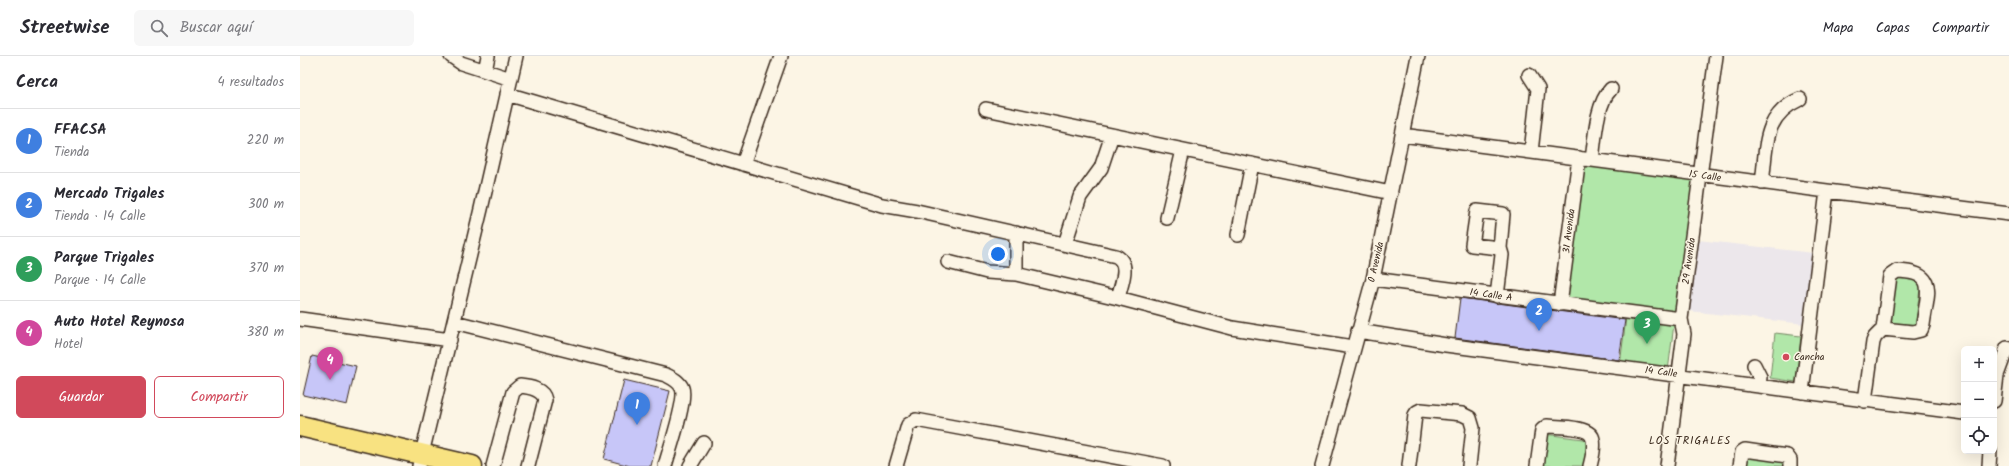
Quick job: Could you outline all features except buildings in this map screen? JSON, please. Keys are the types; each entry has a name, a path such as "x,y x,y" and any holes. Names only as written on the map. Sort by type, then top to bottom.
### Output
{"highway":[{"path":"300,426 420,460 472,466"}],"street":[{"path":"451,56 461,63 511,79"},
{"path":"485,71 488,56"},
{"path":"420,460 455,322 516,56"},
{"path":"743,164 781,56"},
{"name":"0 Avenida","path":"1322,466 1353,347 1373,278 1418,56"},
{"name":"29 Avenida","path":"1666,466 1684,334 1681,319 1716,56"},
{"path":"1530,75 1538,89 1531,152"},
{"path":"1592,160 1601,104 1605,94 1611,89"},
{"path":"507,94 882,205 918,211 1110,254 1121,258 1125,266 1118,298"},
{"path":"1762,183 1772,121 1783,108 1800,99"},
{"path":"986,110 1391,193"},
{"path":"1065,244 1080,197 1101,168 1112,135"},
{"name":"15 Calle","path":"1402,135 1700,175 2009,214"},
{"path":"1167,218 1183,150"},
{"name":"31 Avenida","path":"1560,304 1578,158"},
{"path":"1238,235 1252,164"},
{"path":"1802,392 1826,191"},
{"path":"1497,296 1502,255 1500,248 1503,214 1477,211 1472,245 1500,248"},
{"path":"1016,233 1016,274"},
{"path":"948,262 987,272 1016,274 1239,329 1353,347"},
{"path":"1865,401 1873,342 1883,328 1889,278 1893,272 1916,273 1924,278 1927,287 1923,325 1919,331 1913,332 1883,328"},
{"name":"14 Calle A","path":"1373,278 1497,296 1681,319"},
{"path":"300,319 450,340"},
{"path":"455,322 666,375 679,382 683,395 665,466"},
{"name":"14 Calle","path":"1358,331 1446,345 1679,374 1865,401 1961,413"},
{"path":"1996,382 1997,375 2007,348"},
{"path":"1754,366 1760,377 1759,386"},
{"path":"493,466 513,392 520,386 540,391 545,400 528,466"},
{"path":"1410,466 1417,412 1423,410 1458,414 1470,418 1473,428 1469,466"},
{"path":"896,466 908,425 916,420 1163,466"},
{"path":"1537,466 1542,430 1547,426 1584,430 1592,436 1594,441 1590,466"},
{"path":"690,466 704,443"},
{"path":"1740,466 1742,452 1745,450 1789,462"},
{"path":"1989,466 1990,454"}],"shaded area":[{"path":"1698,240 1814,253 1804,324 1689,311"}],"green space":[{"path":"1583,162 1696,179 1677,313 1563,297"},
{"path":"1896,278 1921,281 1915,328 1890,325"},
{"path":"1626,318 1674,324 1668,371 1620,365"},
{"name":"Cancha","path":"1775,333 1801,336 1796,382 1770,378"},
{"path":"1544,434 1591,440 1588,466 1540,466"},
{"path":"1744,453 1786,458 1785,466 1743,466"}],"place":[{"name":"Mercado Trigales","path":"1539,331"},
{"name":"Parque Trigales","path":"1647,344"},
{"name":"Cancha","path":"1786,357"},
{"name":"Auto Hotel Reynosa","path":"330,380"},
{"name":"FFACSA","path":"637,425"}],"district":[{"name":"LOS TRIGALES","path":"1690,441"}]}
